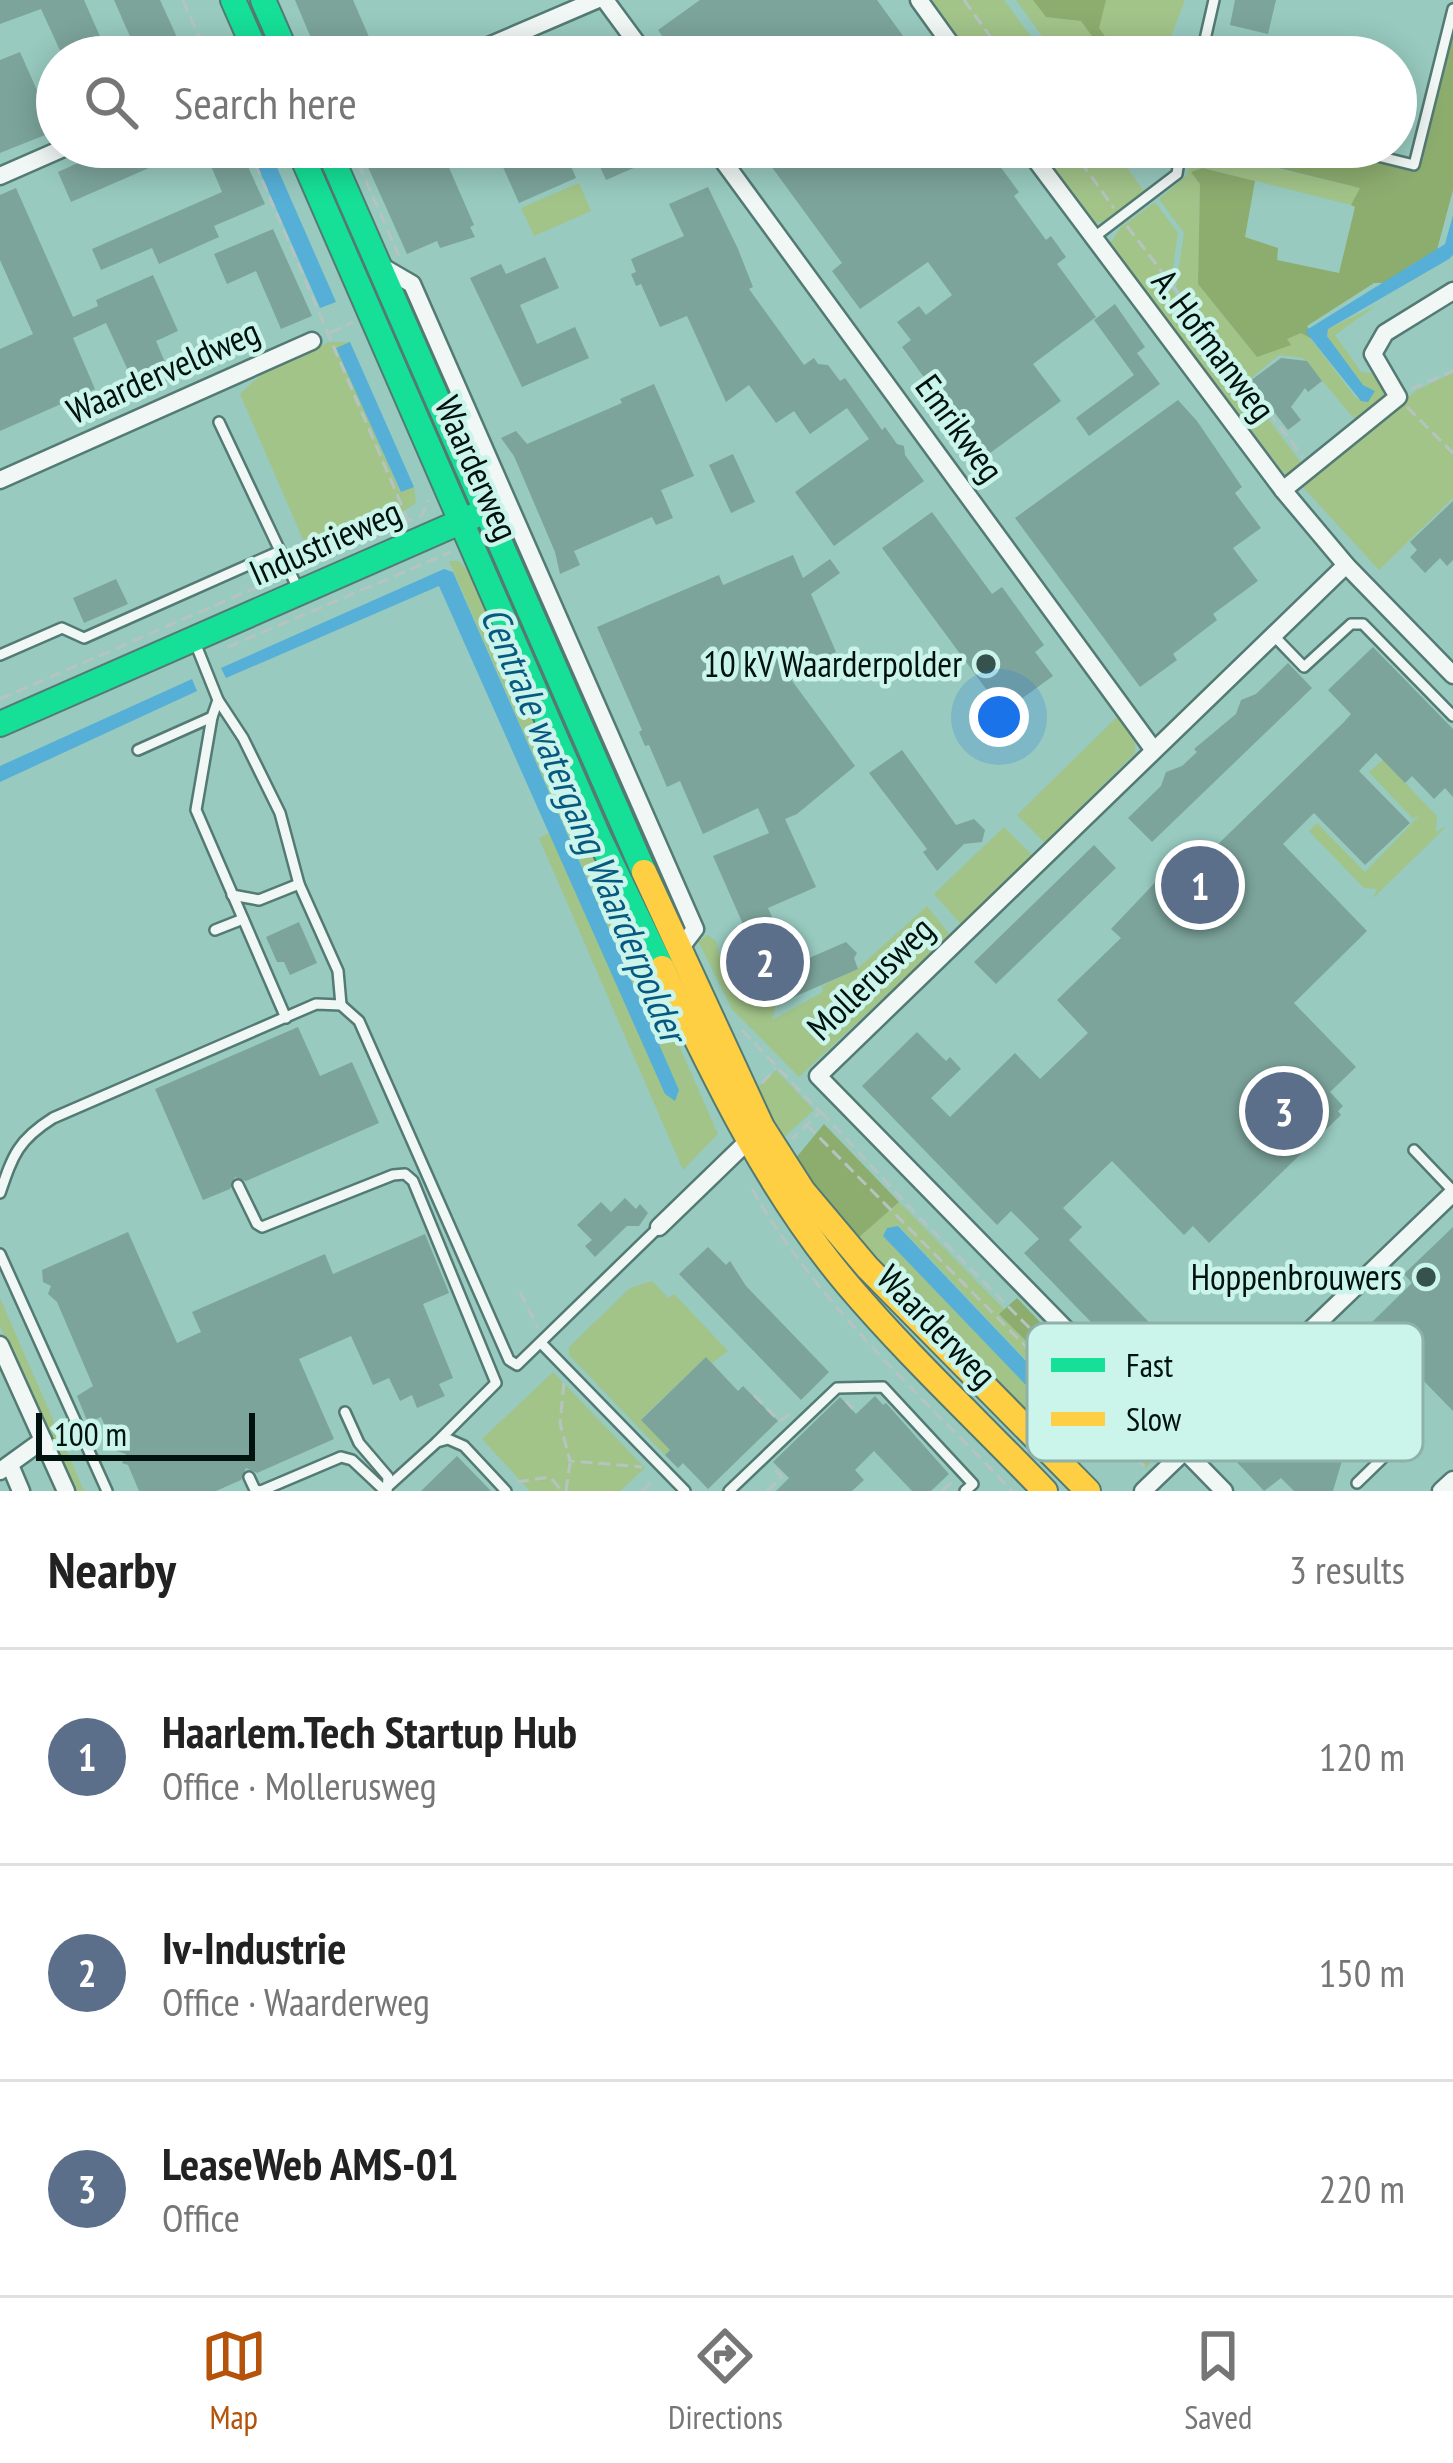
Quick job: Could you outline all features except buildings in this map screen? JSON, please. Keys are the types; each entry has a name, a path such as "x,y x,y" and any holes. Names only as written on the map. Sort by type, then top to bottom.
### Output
{"main road":[{"path":"233,0 249,36"},
{"path":"262,0 278,36"},
{"name":"Waarderweg","path":"307,168 447,490 473,516 472,547 599,838 755,1134 847,1284 1045,1491"},
{"name":"Waarderweg","path":"336,168 473,516 679,950 755,1134 867,1267 1027,1429"},
{"name":"Industrieweg","path":"0,724 197,648 295,582 473,516"},
{"name":"Waarderweg","path":"1058,1461 1088,1491"}],"street":[{"path":"512,36 596,0"},
{"path":"605,0 632,36"},
{"path":"919,0 946,36"},
{"path":"0,176 36,160"},
{"name":"Emrikweg","path":"728,168 1154,749"},
{"name":"A. Hofmanweg","path":"1042,168 1283,490 1346,565 1453,675"},
{"name":"Waarderweg","path":"376,262 412,284 695,929 679,950"},
{"path":"1283,490 1398,398 1373,354 1385,333 1453,291"},
{"name":"Waarderveldweg","path":"0,480 320,337"},
{"name":"Mollerusweg","path":"1060,1323 818,1076 1346,565"},
{"path":"659,1227 755,1134"},
{"path":"1318,1323 1453,1192"},
{"path":"0,1345 66,1491"},
{"path":"20,1491 5,1468 43,1440"},
{"path":"1143,1491 1172,1461"},
{"path":"1195,1461 1224,1491"},
{"path":"1442,1491 1453,1480"}],"lane":[{"path":"1206,36 1214,0"},
{"path":"1417,153 1453,9"},
{"path":"1093,238 1177,174 1178,168"},
{"path":"219,422 295,582"},
{"path":"0,655 62,628 84,638 280,551"},
{"path":"1273,635 1304,667 1351,624 1363,624 1453,716"},
{"path":"197,648 218,700 244,738 280,813 299,884 338,971 341,1005"},
{"path":"218,700 196,810 286,1018"},
{"path":"138,750 212,718"},
{"path":"232,895 259,900 299,884"},
{"path":"215,930 243,919"},
{"path":"0,1193 14,1150 52,1118 316,1004 341,1005 359,1021 509,1360 517,1365 659,1227"},
{"path":"1414,1150 1453,1192"},
{"path":"238,1185 256,1224 262,1227 393,1175 405,1174 413,1181 496,1383 388,1489"},
{"path":"0,1254 107,1491"},
{"path":"541,1342 685,1491"},
{"path":"729,1491 837,1388 883,1387 973,1484 965,1491"},
{"path":"345,1412 359,1443 388,1477 388,1489"},
{"path":"437,1442 448,1439 464,1446 506,1491"},
{"path":"249,1477 260,1491 341,1457 352,1460 378,1487 388,1489"},
{"path":"1357,1483 1380,1461"}],"path":[{"path":"183,0 199,36"},
{"path":"964,0 990,36"},
{"path":"256,168 320,337 408,521"},
{"path":"1085,168 1311,468"},
{"path":"1177,174 1190,168"},
{"path":"320,337 353,322"},
{"path":"1453,370 1398,398 1453,454"},
{"path":"0,699 295,582 422,515 430,498 447,490"},
{"path":"197,648 472,547"},
{"path":"820,1112 1027,1325"},
{"path":"807,1124 1027,1347"},
{"path":"564,1491 570,1461 560,1424 562,1384 571,1376"},
{"path":"754,1395 790,1432"},
{"path":"780,1421 790,1411 803,1411"},
{"path":"570,1461 664,1469"},
{"path":"1140,1461 1148,1469"},
{"path":"515,1482 550,1477 564,1491"},
{"path":"942,1491 956,1478"}],"green space":[{"path":"929,0 1004,0 1031,36 956,36"},
{"path":"1016,0 1033,0 1046,17 1081,21 1092,36 1042,36"},
{"path":"1033,0 1106,0 1099,28 1105,36 1092,36 1081,21 1046,17"},
{"path":"1106,0 1185,0 1171,36 1104,36 1098,28"},
{"path":"1453,25 1453,190 1437,250 1389,283 1374,283 1307,326 1313,334 1310,338 1301,333 1287,339 1291,345 1257,357 1198,284 1200,184 1191,172 1203,168 1255,181 1245,237 1278,248 1277,260 1339,273 1355,207 1351,205 1360,188 1278,168 1414,169"},
{"path":"1054,168 1127,168 1144,191 1106,221 1095,223"},
{"path":"1188,168 1204,168 1192,173 1200,184 1198,284 1256,356 1290,344 1286,339 1301,332 1356,398 1368,401 1363,385 1327,336 1328,329 1377,305 1335,335 1361,372 1379,374 1387,395 1357,422 1303,358 1279,355 1248,381 1176,287 1184,233 1159,199 1187,175"},
{"path":"1204,168 1275,168 1361,188 1351,205"},
{"path":"579,183 591,211 534,236 521,208"},
{"path":"1155,202 1178,233 1170,287 1302,464 1286,476 1110,244 1121,227"},
{"path":"329,342 350,342 337,348 400,491 414,487 416,503 378,528 311,558 240,394 264,372"},
{"path":"1453,373 1453,498 1379,570 1301,485 1417,390"},
{"path":"449,561 459,561 472,576 718,1134 683,1170 539,838 551,832 675,1101 679,1090"},
{"path":"1120,714 1135,734 1135,753 1045,843 1017,815"},
{"path":"1383,760 1437,816 1436,832 1447,826 1372,899 1377,889 1364,888 1309,831 1317,823 1365,872 1421,814 1413,819 1369,772"},
{"path":"1004,827 1032,855 961,924 934,894"},
{"path":"927,906 950,935 799,1077 732,1009 698,941 708,935 716,941 726,978 738,974 742,980 761,977 778,998 772,1020 857,969"},
{"path":"776,1070 814,1110 781,1140 752,1093"},
{"path":"824,1124 899,1202 857,1239 795,1159"},
{"path":"899,1202 1004,1309 999,1314 1027,1342 1027,1361 899,1226 887,1228 883,1236 1027,1385 1027,1418 857,1239"},
{"path":"652,1281 668,1298 674,1294 728,1351 712,1363 705,1358 641,1419 670,1450 665,1455 569,1355 569,1347 630,1288"},
{"path":"0,1298 84,1491 71,1491 0,1326"},
{"path":"1017,1298 1041,1323 1027,1323 1027,1342 999,1314"},
{"path":"553,1372 645,1468 620,1491 530,1491 482,1439"}],"water":[{"path":"258,168 277,168 336,302 320,308"},
{"path":"1453,215 1453,255 1449,259 1328,329 1327,336 1363,385 1375,391 1368,402 1361,401 1305,331 1445,244"},
{"path":"350,342 414,487 401,492 336,348"},
{"path":"444,569 453,572 679,1090 675,1101 665,1094 439,586 226,678 221,668"},
{"path":"192,679 197,691 0,782 0,766"},
{"path":"898,1226 1027,1362 1027,1386 883,1236 887,1228"}],"traffic: fast":[{"path":"233,0 249,36"},
{"path":"263,0 279,36"},
{"path":"307,168 599,838 662,968"},
{"path":"336,168 644,872"},
{"path":"0,724 476,515"}],"traffic: slow":[{"path":"644,872 762,1127 803,1191 867,1267 1027,1429"},
{"path":"662,968 745,1133 819,1249 895,1338 1045,1491"},
{"path":"1058,1461 1088,1491"}],"place":[{"name":"10 kV Waarderpolder","path":"986,664"},
{"name":"Haarlem.Tech Startup Hub","path":"1200,885"},
{"name":"Iv-Industrie","path":"765,962"},
{"name":"LeaseWeb AMS-01","path":"1284,1111"},
{"name":"Hoppenbrouwers","path":"1426,1277"}],"water label":[{"name":"Centrale watergang Waarderpolder","path":"584,824"}]}
